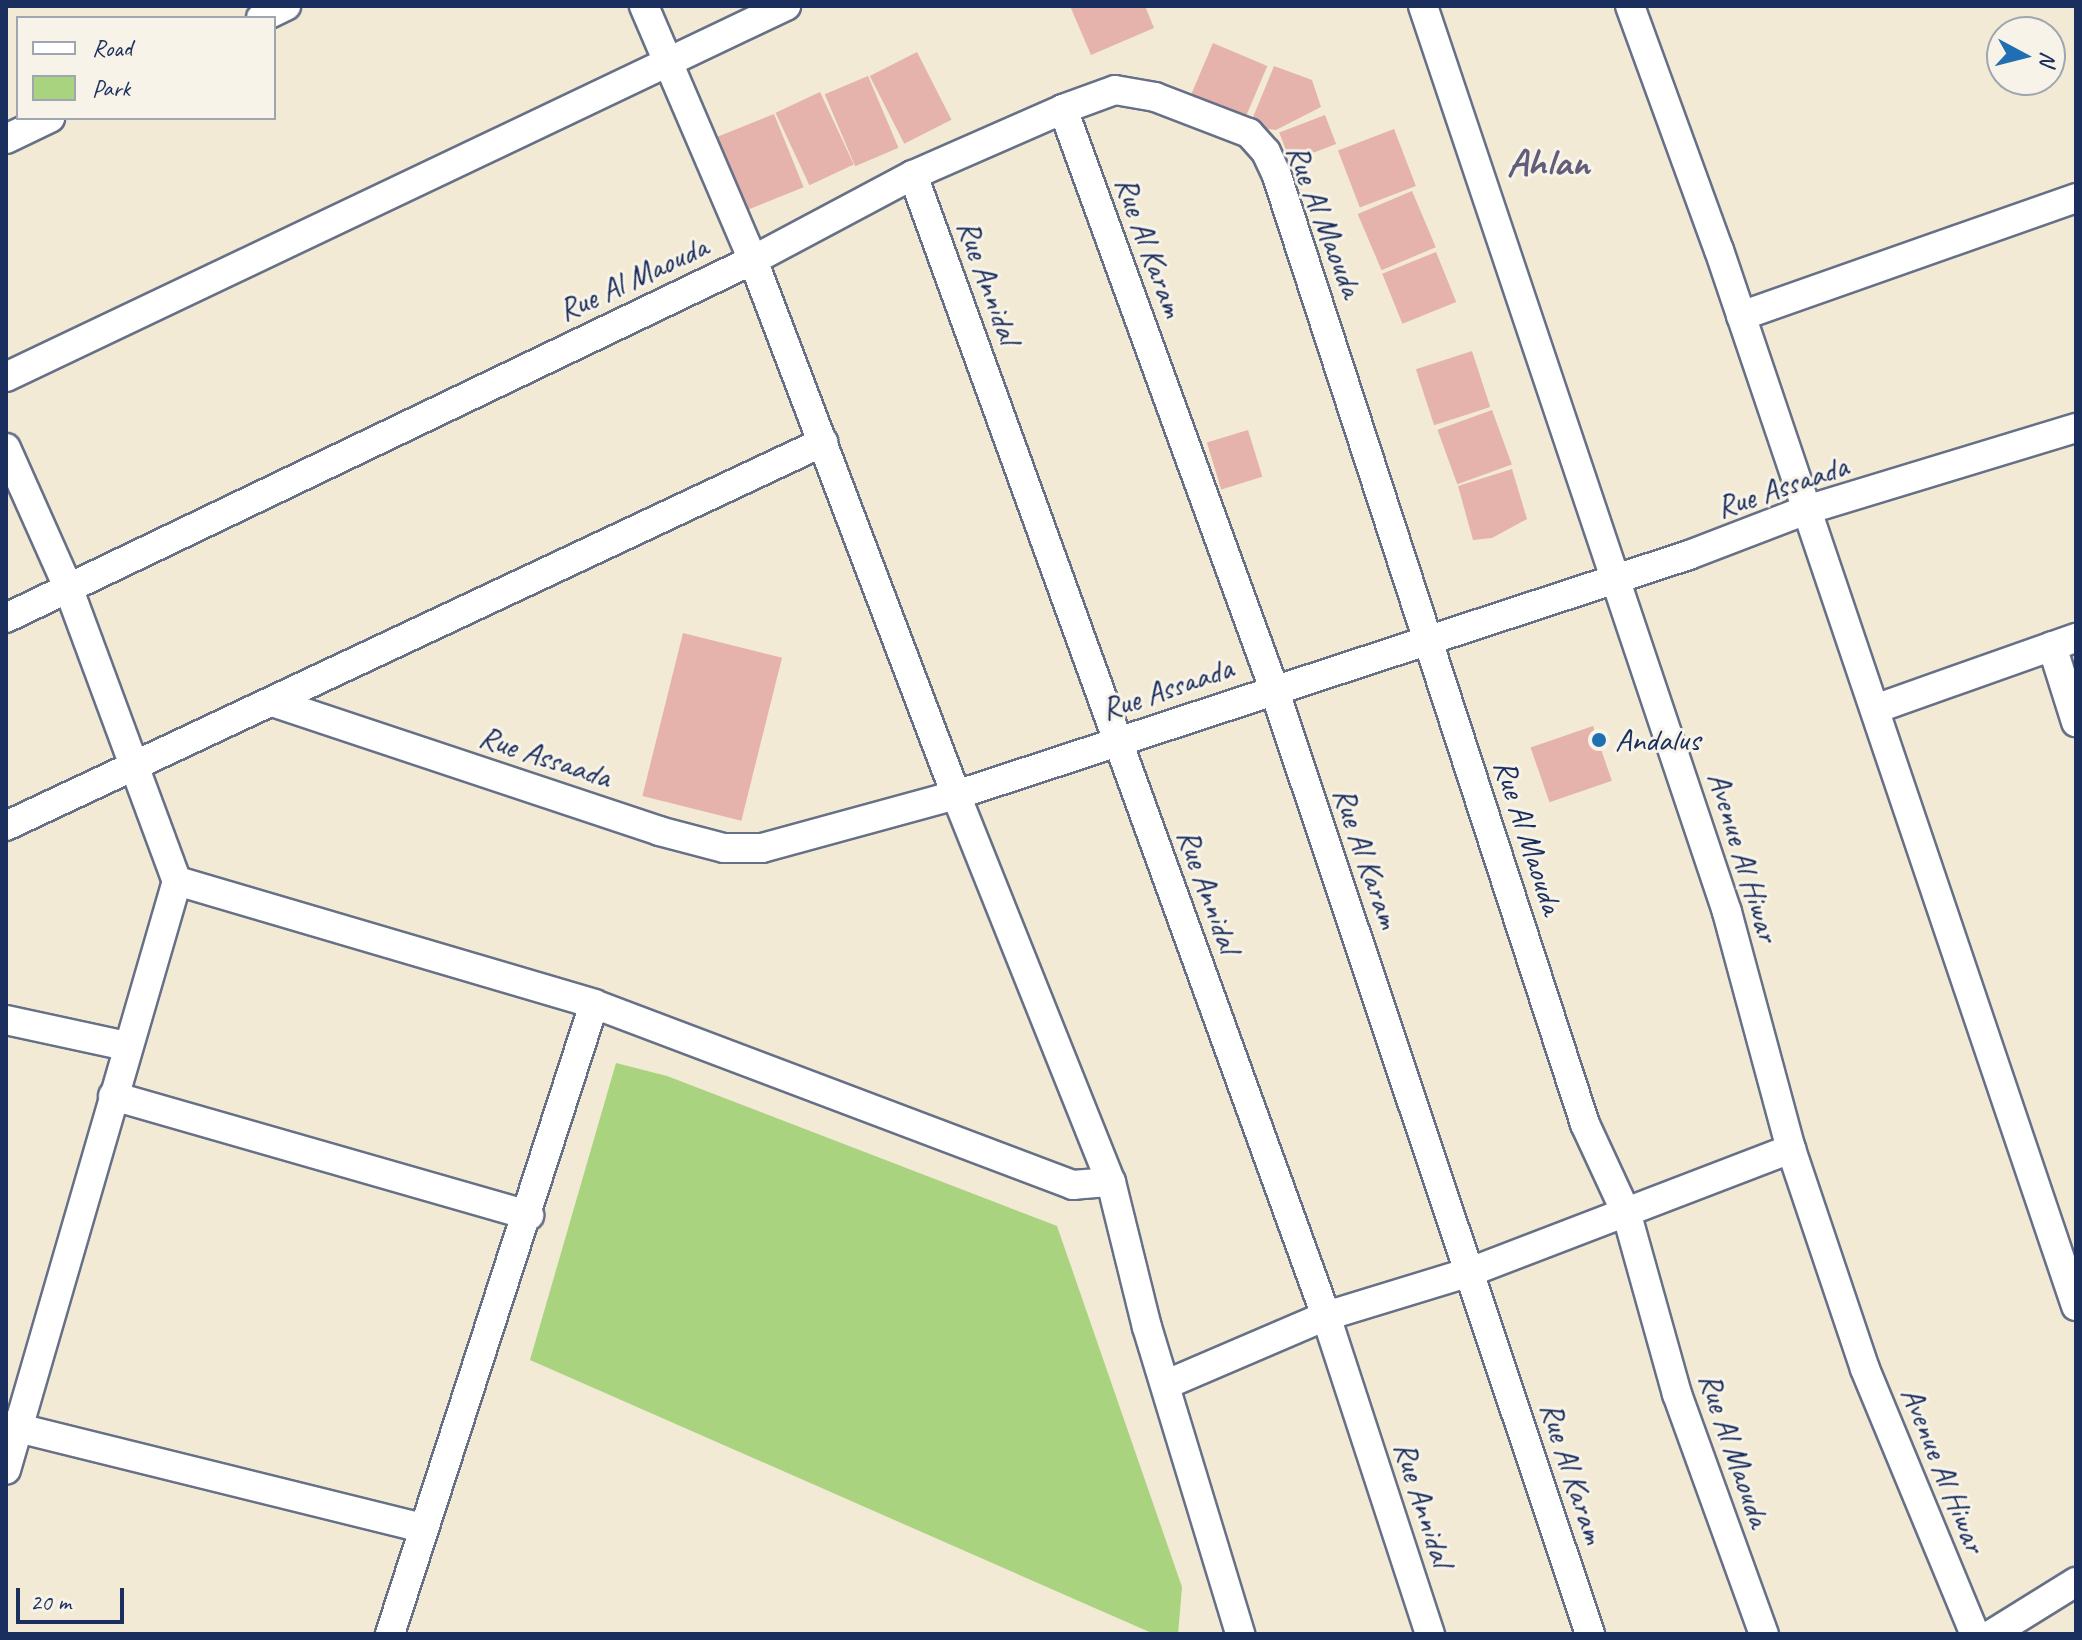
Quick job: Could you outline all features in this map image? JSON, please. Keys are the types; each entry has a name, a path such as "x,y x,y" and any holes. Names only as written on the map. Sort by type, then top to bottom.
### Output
{"street":[{"path":"265,16 286,6"},
{"path":"644,6 665,63 753,260 956,795 1111,1182 1240,1634"},
{"path":"6,377 786,6"},
{"name":"Avenue Al Hiwar","path":"1423,6 1727,912 1791,1149 1865,1369 1975,1634"},
{"path":"1630,6 1741,316 2076,1306"},
{"name":"Rue Al Maouda","path":"6,618 753,260 913,175 1063,109 1115,90 1155,97 1249,133 1266,152 1429,638 1585,1124 1627,1215 1677,1394 1764,1634"},
{"name":"Rue Al Karam","path":"1063,109 1274,689 1590,1634"},
{"path":"6,139 46,120"},
{"name":"Rue Annidal","path":"913,175 1326,1316 1430,1634"},
{"path":"1741,316 2076,198"},
{"name":"Rue Assaada","path":"275,703 724,848 762,848 956,795 1615,577 1806,510 2076,428"},
{"path":"6,826 275,703 823,442"},
{"path":"6,448 68,587 177,881 12,1427 6,1470"},
{"path":"1875,709 2064,642 2076,722"},
{"path":"177,881 594,1004 1073,1185 1111,1182"},
{"path":"390,1634 421,1528 529,1215 594,1004"},
{"path":"6,1020 126,1046"},
{"path":"113,1096 529,1215"},
{"path":"1167,1384 1326,1316 1470,1272 1527,1247 1627,1215 1678,1190 1791,1149"},
{"path":"12,1427 421,1528"},
{"path":"1992,1634 2028,1625 2076,1582"}],"green space":[{"path":"616,1063 667,1076 1057,1226 1182,1587 1178,1634 1154,1634 530,1360"}],"building":[{"path":"1070,6 1145,6 1154,28 1091,55"},
{"path":"1213,43 1267,66 1241,128 1187,105"},
{"path":"917,52 952,120 904,144 870,76"},
{"path":"1274,66 1312,80 1321,107 1276,130 1249,127"},
{"path":"868,76 898,148 855,166 825,94"},
{"path":"820,92 854,165 809,185 776,113"},
{"path":"774,114 804,187 747,210 717,137"},
{"path":"1325,115 1336,144 1290,162 1279,133"},
{"path":"1394,129 1416,186 1360,207 1338,151"},
{"path":"1412,191 1436,247 1382,270 1358,214"},
{"path":"1436,252 1456,302 1402,324 1382,274"},
{"path":"1472,351 1490,407 1434,425 1416,369"},
{"path":"1492,410 1512,465 1457,484 1437,430"},
{"path":"1248,430 1262,477 1221,489 1207,443"},
{"path":"1512,469 1527,519 1492,538 1473,540 1458,486"},
{"path":"683,633 782,658 741,821 642,796"},
{"path":"1593,726 1612,781 1549,802 1531,747"}],"place":[{"name":"Andalus","path":"1599,740"}],"district":[{"name":"Ahlan","path":"1548,162"}]}
